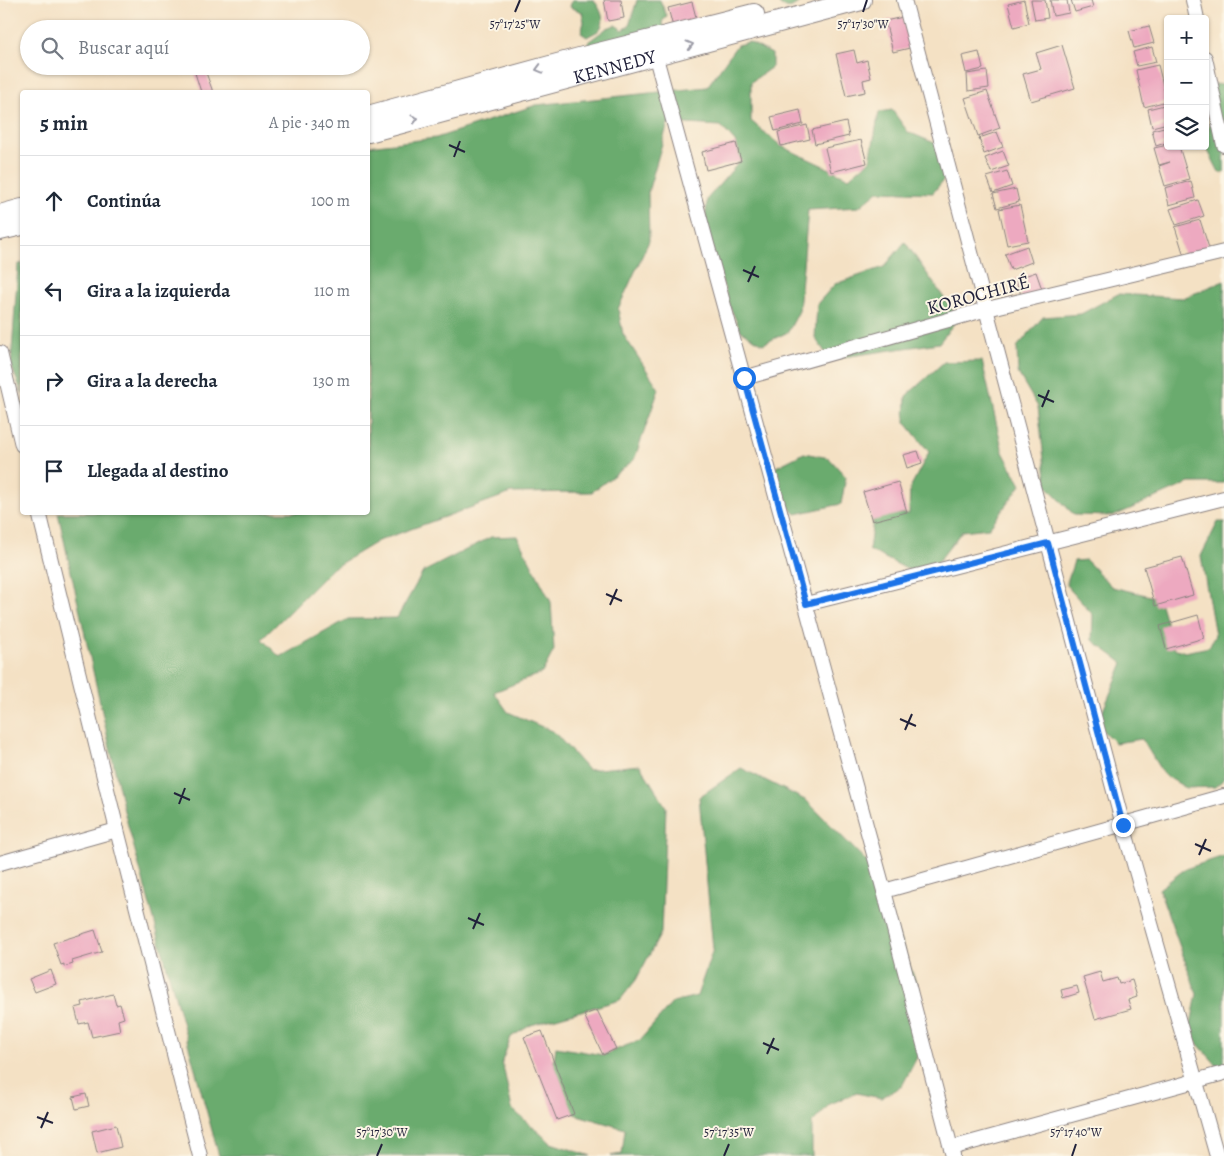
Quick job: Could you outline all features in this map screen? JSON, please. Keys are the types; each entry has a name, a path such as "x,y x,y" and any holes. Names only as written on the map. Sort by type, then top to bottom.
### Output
{"main road":[{"name":"KENNEDY","path":"370,115 583,57 807,0"},
{"name":"KENNEDY","path":"370,131 861,0"},
{"path":"0,215 20,210"},
{"path":"0,230 20,225"}],"street":[{"path":"904,0 1123,825 1217,1156"},
{"path":"1193,0 1196,15"},
{"path":"655,54 884,890 952,1152 1224,1073"},
{"path":"1205,60 1224,145"},
{"name":"KOROCHIRÉ","path":"744,378 987,309 1224,252"},
{"path":"0,353 20,437"},
{"path":"806,604 1224,498"},
{"path":"40,515 200,1156"},
{"path":"884,890 1224,796"},
{"path":"0,863 117,830"}],"green space":[{"path":"572,0 594,0 601,11 603,19 598,31 587,37 581,33 584,22 582,12 570,7"},
{"path":"637,0 660,0 667,16 662,22 665,28 590,58 588,42 607,28 615,25 623,30 629,26"},
{"path":"776,0 815,0 800,2 790,8 781,6"},
{"path":"749,42 772,54 772,67 751,82 751,121 781,146 849,178 870,160 879,112 892,110 908,132 944,147 950,172 933,193 878,191 859,207 808,210 799,311 788,332 763,344 741,331 730,307 705,225 707,199 740,161 736,143 721,126 668,123 648,192 649,241 618,309 623,334 659,389 634,460 592,492 511,493 378,541 333,568 262,639 280,657 348,619 397,618 423,572 491,537 517,536 551,602 554,650 542,673 494,692 508,712 554,732 588,770 640,765 666,807 661,933 636,980 620,1000 531,1025 511,1037 502,1061 512,1109 551,1143 591,1156 219,1156 124,811 58,515 370,515 370,146 436,138 536,105 707,87 737,45"},
{"path":"1215,84 1224,85 1224,173 1219,172 1208,150"},
{"path":"905,242 958,318 939,343 830,359 815,338 817,304 835,284 884,267"},
{"path":"20,264 20,388 11,365 18,265"},
{"path":"1224,281 1224,483 1189,483 1114,516 1074,515 1047,486 1038,407 1018,373 1017,347 1043,317 1081,314 1118,294 1183,298"},
{"path":"982,361 1003,452 1021,485 989,528 962,531 931,571 919,575 869,550 874,513 909,514 910,488 929,452 905,422 906,396 944,362"},
{"path":"804,453 829,458 846,477 841,504 796,514 777,496 770,470"},
{"path":"1218,522 1224,522 1224,779 1215,787 1186,788 1163,774 1142,739 1115,743 1097,725 1123,663 1092,640 1093,615 1066,585 1074,561 1086,560 1112,587 1159,598 1174,648 1185,652 1209,647 1215,635 1201,556"},
{"path":"741,768 807,801 874,869 918,988 926,1040 902,1086 881,1098 856,1093 830,1104 812,1123 812,1156 611,1156 622,1154 625,1129 574,1114 552,1073 556,1047 603,1055 640,1040 673,1002 697,996 713,949 699,797"},
{"path":"1224,856 1224,1068 1220,1069 1189,1034 1197,994 1159,889 1185,869"}],"building":[{"path":"604,0 621,0 624,18 608,21"},
{"path":"1024,0 1029,23 1014,27 1008,4"},
{"path":"1031,0 1045,0 1048,18 1035,20"},
{"path":"1050,0 1067,0 1069,13 1053,16"},
{"path":"1071,0 1091,0 1093,7 1075,12"},
{"path":"692,2 697,21 673,27 668,8"},
{"path":"903,17 910,48 893,52 885,21"},
{"path":"1149,26 1154,43 1134,48 1129,31"},
{"path":"1062,45 1075,88 1031,101 1023,74 1041,69 1036,53"},
{"path":"1152,47 1156,62 1137,66 1133,52"},
{"path":"854,50 857,63 867,60 871,78 863,80 865,92 846,96 836,54"},
{"path":"979,52 983,69 966,73 962,56"},
{"path":"1158,65 1164,89 1164,102 1144,107 1136,70"},
{"path":"987,71 989,88 968,91 967,74"},
{"path":"196,75 207,75 212,90 200,90"},
{"path":"987,91 1000,128 978,136 965,98"},
{"path":"1164,105 1164,124 1152,127 1148,109"},
{"path":"800,110 803,124 775,131 771,117"},
{"path":"846,122 849,136 815,144 812,130"},
{"path":"807,125 810,139 781,146 778,132"},
{"path":"1164,127 1164,143 1156,146 1152,130"},
{"path":"997,132 1003,147 984,154 979,138"},
{"path":"861,140 867,163 831,172 825,148"},
{"path":"736,143 741,161 706,170 702,152"},
{"path":"1164,146 1164,150 1180,150 1189,179 1165,186 1159,166 1170,162 1159,165 1154,148"},
{"path":"1003,151 1009,166 991,172 985,158"},
{"path":"1007,171 1012,186 993,193 987,177"},
{"path":"1191,181 1195,198 1169,205 1165,188"},
{"path":"1016,189 1019,202 997,208 993,194"},
{"path":"1198,200 1204,216 1176,225 1170,209"},
{"path":"1020,205 1028,241 1007,245 999,209"},
{"path":"1200,220 1210,251 1185,259 1175,227"},
{"path":"1027,246 1032,262 1011,270 1005,254"},
{"path":"1036,272 1043,292 1023,300 1015,279"},
{"path":"918,451 922,463 907,468 903,455"},
{"path":"898,482 907,512 872,521 863,492"},
{"path":"1182,557 1193,595 1155,606 1144,567"},
{"path":"1198,615 1204,638 1166,649 1160,626"},
{"path":"95,930 102,952 72,961 73,964 64,967 64,964 61,965 53,943"},
{"path":"51,970 56,984 35,992 29,979"},
{"path":"1100,972 1103,982 1117,978 1119,984 1132,980 1137,997 1128,1000 1131,1009 1095,1019 1083,977"},
{"path":"1077,986 1079,993 1063,998 1061,990"},
{"path":"113,994 116,1005 120,1004 124,1018 118,1020 120,1031 92,1037 88,1022 79,1024 75,1008 83,1006 82,1002"},
{"path":"597,1010 616,1049 603,1055 584,1015"},
{"path":"542,1031 574,1114 557,1120 524,1037"},
{"path":"86,1094 89,1106 76,1109 73,1097"},
{"path":"116,1125 121,1147 97,1153 92,1131"}],"route":[{"path":"744,378 806,604 1048,543 1123,825"}]}
